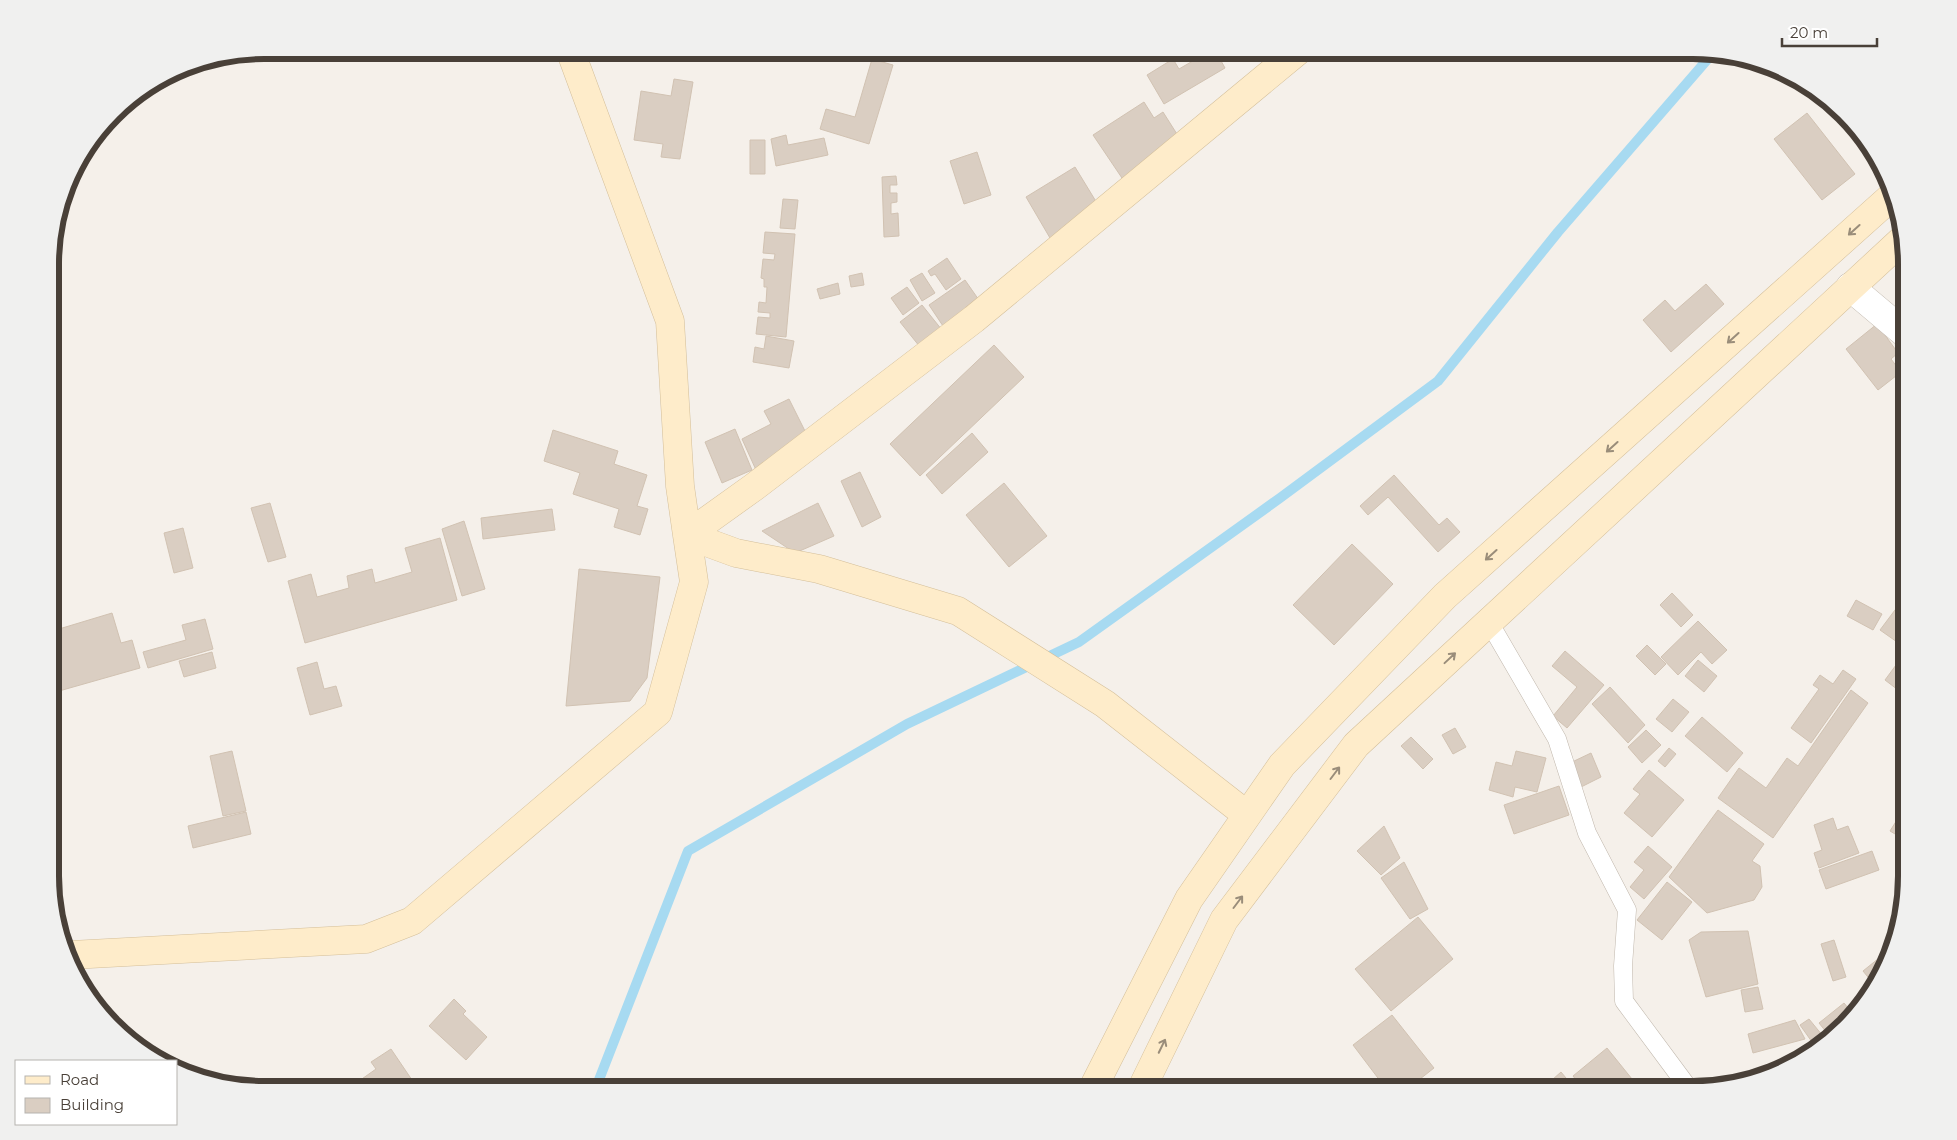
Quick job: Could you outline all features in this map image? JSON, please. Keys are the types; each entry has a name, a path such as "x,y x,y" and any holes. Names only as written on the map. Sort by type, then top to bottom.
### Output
{"street":[{"path":"74,956 366,939 412,920 658,712 694,582 680,486 670,321 573,59"},
{"path":"687,535 754,487 974,319 1287,59"},
{"path":"1097,1081 1189,899 1282,765 1445,596 1888,200"},
{"path":"1144,1081 1224,920 1356,745 1898,245"},
{"path":"1850,287 1898,328"},
{"path":"687,535 736,553 819,569 958,611 1105,704 1247,816"}],"lane":[{"path":"1489,622 1557,739 1587,833 1627,910 1623,966 1624,1001 1683,1081"}],"building":[{"path":"872,59 893,65 869,144 820,129 826,109 855,117"},
{"path":"1173,59 1179,69 1196,59 1220,59 1225,68 1164,104 1147,75"},
{"path":"674,79 693,82 680,159 661,157 663,144 634,140 641,91 671,96"},
{"path":"1144,102 1154,118 1163,112 1182,142 1124,181 1093,135"},
{"path":"1807,113 1855,174 1822,200 1774,139"},
{"path":"786,135 788,145 824,138 828,155 776,166 771,139"},
{"path":"750,140 765,140 765,174 750,174"},
{"path":"977,152 991,195 964,204 950,161"},
{"path":"1075,167 1100,208 1050,238 1026,197"},
{"path":"896,176 897,185 890,185 890,193 897,193 897,202 891,203 891,214 898,213 899,236 884,237 882,177"},
{"path":"783,199 798,200 795,229 780,228"},
{"path":"765,232 795,234 786,337 756,334 758,317 770,318 770,313 758,312 759,302 766,303 767,287 764,287 764,279 761,278 763,259 774,260 775,254 763,253"},
{"path":"947,258 961,279 946,290 935,274 931,276 928,271"},
{"path":"862,273 864,285 851,287 849,276"},
{"path":"922,273 935,293 922,301 910,280"},
{"path":"965,280 981,303 945,329 929,305"},
{"path":"838,283 840,294 820,299 817,289"},
{"path":"1706,284 1724,304 1671,352 1643,320 1665,300 1675,311"},
{"path":"907,287 919,303 903,315 891,298"},
{"path":"922,305 942,330 920,347 900,322"},
{"path":"1877,324 1898,353 1891,359 1898,368 1898,374 1878,390 1846,349"},
{"path":"766,336 794,341 789,368 753,362 755,347 764,349"},
{"path":"994,345 1024,377 920,476 890,444"},
{"path":"789,399 811,443 756,470 742,439 771,424 764,411"},
{"path":"735,429 752,470 722,483 705,442"},
{"path":"553,430 618,451 614,464 647,475 637,506 648,509 640,535 614,527 619,509 573,494 580,473 544,461"},
{"path":"972,433 988,452 942,494 926,475"},
{"path":"860,472 881,517 862,527 841,481"},
{"path":"1394,475 1439,525 1447,518 1460,532 1438,552 1388,497 1368,515 1360,506"},
{"path":"1004,483 1047,536 1009,567 966,515"},
{"path":"270,503 286,557 268,562 251,508"},
{"path":"818,503 834,536 795,553 762,531"},
{"path":"552,509 555,530 483,539 481,518"},
{"path":"464,521 485,589 462,596 442,529"},
{"path":"183,528 193,568 174,573 164,533"},
{"path":"440,538 457,600 305,643 288,581 311,574 317,597 349,588 347,576 372,569 375,583 412,572 405,548"},
{"path":"1352,544 1393,584 1334,645 1293,605"},
{"path":"579,569 660,577 647,678 630,701 566,706"},
{"path":"1672,593 1693,615 1681,627 1660,605"},
{"path":"1856,600 1882,614 1873,630 1847,616"},
{"path":"1898,606 1898,643 1880,630"},
{"path":"112,613 121,643 132,640 140,668 59,691 59,629"},
{"path":"205,619 213,649 148,668 143,652 186,640 182,625"},
{"path":"1698,621 1727,650 1712,664 1701,652 1678,675 1661,657"},
{"path":"1647,645 1666,664 1655,675 1636,656"},
{"path":"1565,651 1604,685 1567,728 1553,716 1577,687 1552,666"},
{"path":"212,652 216,668 184,677 179,661"},
{"path":"1698,660 1717,676 1704,692 1685,676"},
{"path":"317,662 324,689 336,686 342,706 310,715 297,668"},
{"path":"1898,662 1898,690 1885,680"},
{"path":"1843,670 1856,679 1811,743 1791,728 1819,689 1813,685 1820,675 1833,684"},
{"path":"1610,687 1645,725 1628,743 1592,704"},
{"path":"1851,690 1868,703 1773,838 1718,798 1739,768 1766,788 1787,758 1798,766"},
{"path":"1673,699 1689,712 1672,732 1656,719"},
{"path":"1702,717 1743,753 1727,772 1685,736"},
{"path":"1455,728 1466,747 1453,754 1442,735"},
{"path":"1646,730 1661,745 1642,763 1628,747"},
{"path":"1411,737 1433,759 1423,769 1401,746"},
{"path":"1669,748 1676,754 1665,767 1658,761"},
{"path":"232,751 246,811 223,816 210,756"},
{"path":"1516,751 1546,758 1537,792 1515,787 1513,797 1489,790 1496,762 1512,766"},
{"path":"1591,753 1601,777 1581,787 1570,763"},
{"path":"1649,770 1684,800 1652,837 1624,813 1640,794 1633,789"},
{"path":"1559,786 1569,815 1514,834 1504,805"},
{"path":"1718,810 1764,844 1752,861 1760,866 1762,887 1754,900 1707,913 1669,877"},
{"path":"246,812 251,834 193,848 188,826"},
{"path":"1833,818 1837,830 1848,826 1859,853 1819,868 1814,853 1822,850 1814,825"},
{"path":"1898,818 1898,836 1890,831"},
{"path":"1384,826 1400,858 1381,875 1357,851"},
{"path":"1648,846 1672,867 1644,899 1630,887 1644,870 1634,862"},
{"path":"1872,851 1879,870 1826,889 1819,870"},
{"path":"1404,862 1428,909 1410,919 1381,878"},
{"path":"1667,882 1692,902 1662,940 1637,920"},
{"path":"1418,917 1453,959 1391,1011 1355,969"},
{"path":"1748,931 1758,984 1706,997 1689,940 1701,932"},
{"path":"1834,940 1846,977 1833,981 1821,944"},
{"path":"1883,955 1870,980 1863,971"},
{"path":"1758,987 1763,1009 1745,1012 1741,990"},
{"path":"454,999 466,1011 463,1014 487,1037 466,1060 429,1026"},
{"path":"1844,1003 1850,1010 1827,1033 1819,1023"},
{"path":"1392,1015 1434,1068 1417,1081 1380,1081 1353,1045"},
{"path":"1809,1019 1823,1036 1813,1043 1800,1025"},
{"path":"1795,1020 1805,1039 1753,1053 1748,1034"},
{"path":"1607,1048 1632,1079 1630,1081 1577,1081 1573,1076"},
{"path":"391,1049 412,1080 359,1081 376,1069 371,1062"},
{"path":"1561,1072 1568,1081 1551,1081"}],"waterway":[{"path":"599,1081 688,851 907,724 1079,642 1280,498 1438,381 1558,232 1708,59"}]}
